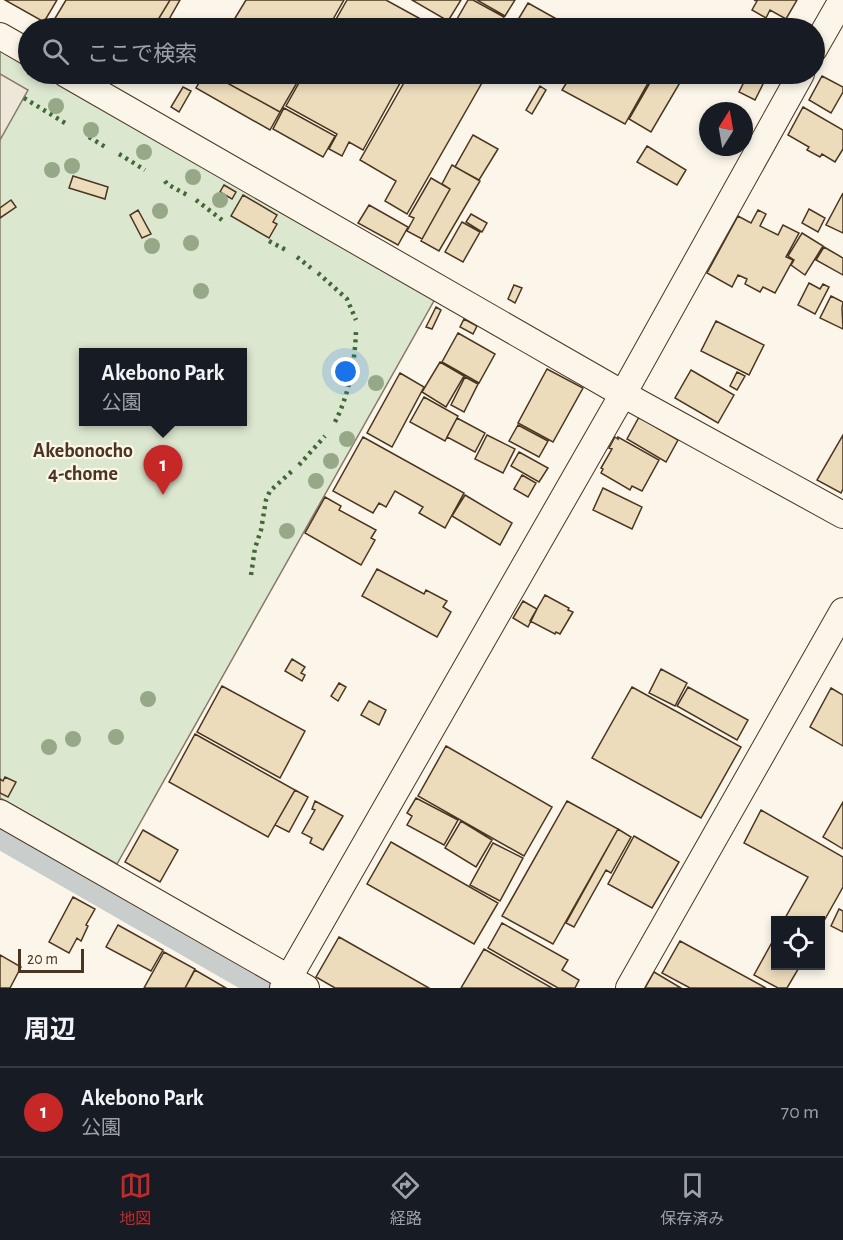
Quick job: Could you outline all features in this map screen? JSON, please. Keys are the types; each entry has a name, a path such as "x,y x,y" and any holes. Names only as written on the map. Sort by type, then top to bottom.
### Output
{"street":[{"path":"825,30 842,0"},
{"path":"0,36 18,46"},
{"path":"83,84 623,394 843,515"},
{"path":"0,813 293,985 795,84"},
{"path":"629,988 843,611"}],"green space":[{"path":"0,50 18,61 18,84 59,84 435,299 117,864 0,798"}],"shaded area":[{"path":"0,74 28,90 0,140"}],"building":[{"path":"5,0 57,0 46,18 37,18"},
{"path":"66,0 170,0 159,18 55,18"},
{"path":"170,0 180,0 170,18 159,18"},
{"path":"246,0 344,0 334,18 235,18"},
{"path":"347,0 386,0 419,18 337,18"},
{"path":"412,0 461,0 450,18 443,18"},
{"path":"468,0 473,0 504,17 503,18 458,18"},
{"path":"477,0 515,0 505,16"},
{"path":"754,0 797,0 787,18 770,10 766,18 752,10 757,1"},
{"path":"528,3 555,18 519,18"},
{"path":"825,78 843,87 843,92 831,113 809,100 818,84 825,84"},
{"path":"198,84 229,84 280,112 270,130 196,88"},
{"path":"229,84 296,84 280,112"},
{"path":"298,84 399,84 363,150 349,142 342,156 329,149 337,134 286,106"},
{"path":"403,84 481,84 407,214 385,201 396,181 360,160"},
{"path":"566,84 647,84 625,124 562,90"},
{"path":"649,84 679,84 651,132 629,119"},
{"path":"743,84 763,84 755,100 739,92"},
{"path":"540,86 546,90 532,114 526,110"},
{"path":"183,87 191,91 179,112 171,107"},
{"path":"803,107 843,130 843,149 835,162 822,154 820,157 807,150 809,147 788,135"},
{"path":"284,108 335,136 323,157 273,129"},
{"path":"473,135 498,149 479,180 455,167"},
{"path":"647,146 686,170 677,185 637,162"},
{"path":"452,165 480,181 439,251 421,241 450,189 442,184"},
{"path":"73,176 108,187 105,199 69,188"},
{"path":"431,178 450,189 422,239 407,231 414,218 409,216"},
{"path":"224,185 236,192 232,199 220,192"},
{"path":"843,193 843,233 826,225"},
{"path":"243,195 277,215 273,222 277,224 269,238 231,216"},
{"path":"11,200 16,207 0,218 0,208"},
{"path":"369,205 408,227 398,245 358,223"},
{"path":"809,209 825,218 818,232 802,223"},
{"path":"138,210 151,234 142,238 130,215"},
{"path":"758,210 766,214 760,226 778,235 783,225 799,233 786,257 793,260 775,293 763,287 760,292 745,284 747,279 738,275 732,287 707,273 738,216 751,223"},
{"path":"471,214 487,223 482,232 466,222"},
{"path":"462,222 480,232 463,262 445,252"},
{"path":"802,233 823,246 805,275 791,265 794,260 788,256"},
{"path":"824,247 843,258 843,275 816,260"},
{"path":"809,283 820,289 823,284 829,287 815,314 798,305"},
{"path":"514,285 522,288 515,303 508,299"},
{"path":"831,296 843,302 843,329 820,318"},
{"path":"436,307 441,310 432,329 426,327"},
{"path":"464,319 477,326 473,334 460,327"},
{"path":"716,321 764,345 749,375 701,351"},
{"path":"458,333 495,354 479,383 442,362"},
{"path":"440,362 464,376 446,407 422,392"},
{"path":"547,369 583,388 553,442 518,423"},
{"path":"691,370 734,395 718,423 675,398"},
{"path":"737,372 745,376 737,390 730,386"},
{"path":"400,373 424,387 392,447 367,433"},
{"path":"465,377 478,384 464,412 451,405"},
{"path":"424,397 458,416 445,441 410,422"},
{"path":"639,417 678,440 666,462 627,439"},
{"path":"457,418 485,433 475,452 447,437"},
{"path":"518,425 548,441 539,457 509,441"},
{"path":"487,435 515,449 503,473 475,459"},
{"path":"843,435 843,489 841,493 817,480"},
{"path":"363,437 464,493 445,528 419,513 423,507 395,491 386,507 379,503 373,513 333,491"},
{"path":"615,437 659,460 642,491 632,486 630,490 601,473 603,469 601,468 612,449 609,448"},
{"path":"519,452 548,468 539,482 511,466"},
{"path":"522,475 536,483 528,497 514,489"},
{"path":"603,488 642,507 632,529 593,510"},
{"path":"465,495 512,523 500,545 452,516"},
{"path":"325,497 341,506 339,510 376,530 371,538 375,540 361,565 305,533"},
{"path":"377,569 424,594 426,590 447,601 443,607 451,612 437,637 362,596"},
{"path":"545,595 573,612 560,634 556,632 555,634 530,621"},
{"path":"523,601 537,609 528,627 513,618"},
{"path":"292,659 305,667 301,673 305,675 302,681 285,671"},
{"path":"661,669 687,683 675,706 649,693"},
{"path":"339,683 346,687 338,701 331,696"},
{"path":"222,686 305,731 280,778 197,732"},
{"path":"632,687 741,747 701,818 592,758"},
{"path":"688,687 748,720 737,740 677,706"},
{"path":"831,688 843,695 843,746 810,727"},
{"path":"369,701 386,710 379,725 361,715"},
{"path":"195,734 295,790 268,837 169,782"},
{"path":"446,746 552,807 524,856 418,796"},
{"path":"5,777 16,782 8,797 0,793 0,779 3,781"},
{"path":"295,790 308,797 289,832 275,825"},
{"path":"416,798 458,820 444,845 407,825 412,816 407,813"},
{"path":"315,801 343,816 323,850 310,843 312,838 302,833 315,810 312,809"},
{"path":"567,801 618,829 553,944 502,916"},
{"path":"843,802 843,849 823,837"},
{"path":"761,810 843,857 843,887 825,919 825,916 786,916 808,877 744,843"},
{"path":"461,821 492,840 476,867 445,848"},
{"path":"618,829 631,837 611,873 606,870 574,927 566,923"},
{"path":"143,830 178,850 160,882 125,862"},
{"path":"634,836 679,862 652,908 608,884"},
{"path":"391,842 498,903 474,944 367,884"},
{"path":"493,843 523,858 500,901 470,885"},
{"path":"73,897 95,909 86,925 88,926 81,941 77,938 69,953 49,942"},
{"path":"839,909 843,911 843,932 831,926"},
{"path":"502,923 568,960 562,970 579,980 575,988 558,988 488,948"},
{"path":"118,925 163,950 151,971 106,947"},
{"path":"339,937 429,988 335,988 316,977"},
{"path":"680,941 766,988 690,988 662,973"},
{"path":"771,944 771,970 798,970 787,988 778,988 754,975"},
{"path":"484,949 552,988 461,988"},
{"path":"164,952 195,969 185,988 144,988"},
{"path":"0,955 21,967 10,988 0,988"},
{"path":"195,970 226,988 185,988"},
{"path":"654,972 681,988 645,988"}],"waterway":[{"path":"0,838 261,988"}],"hedge":[{"path":"24,98 65,123"},
{"path":"89,137 107,148"},
{"path":"119,154 145,170"},
{"path":"165,181 189,196"},
{"path":"196,200 222,220"},
{"path":"269,241 286,250"},
{"path":"297,257 311,268"},
{"path":"318,273 347,299 356,320"},
{"path":"335,422 350,378 356,331"},
{"path":"299,465 325,436"},
{"path":"251,575 266,500 270,491 292,471"}],"place":[{"name":"Akebono Park","path":"163,495"}],"district":[{"name":"Akebonocho 4-chome","path":"83,462"}]}
